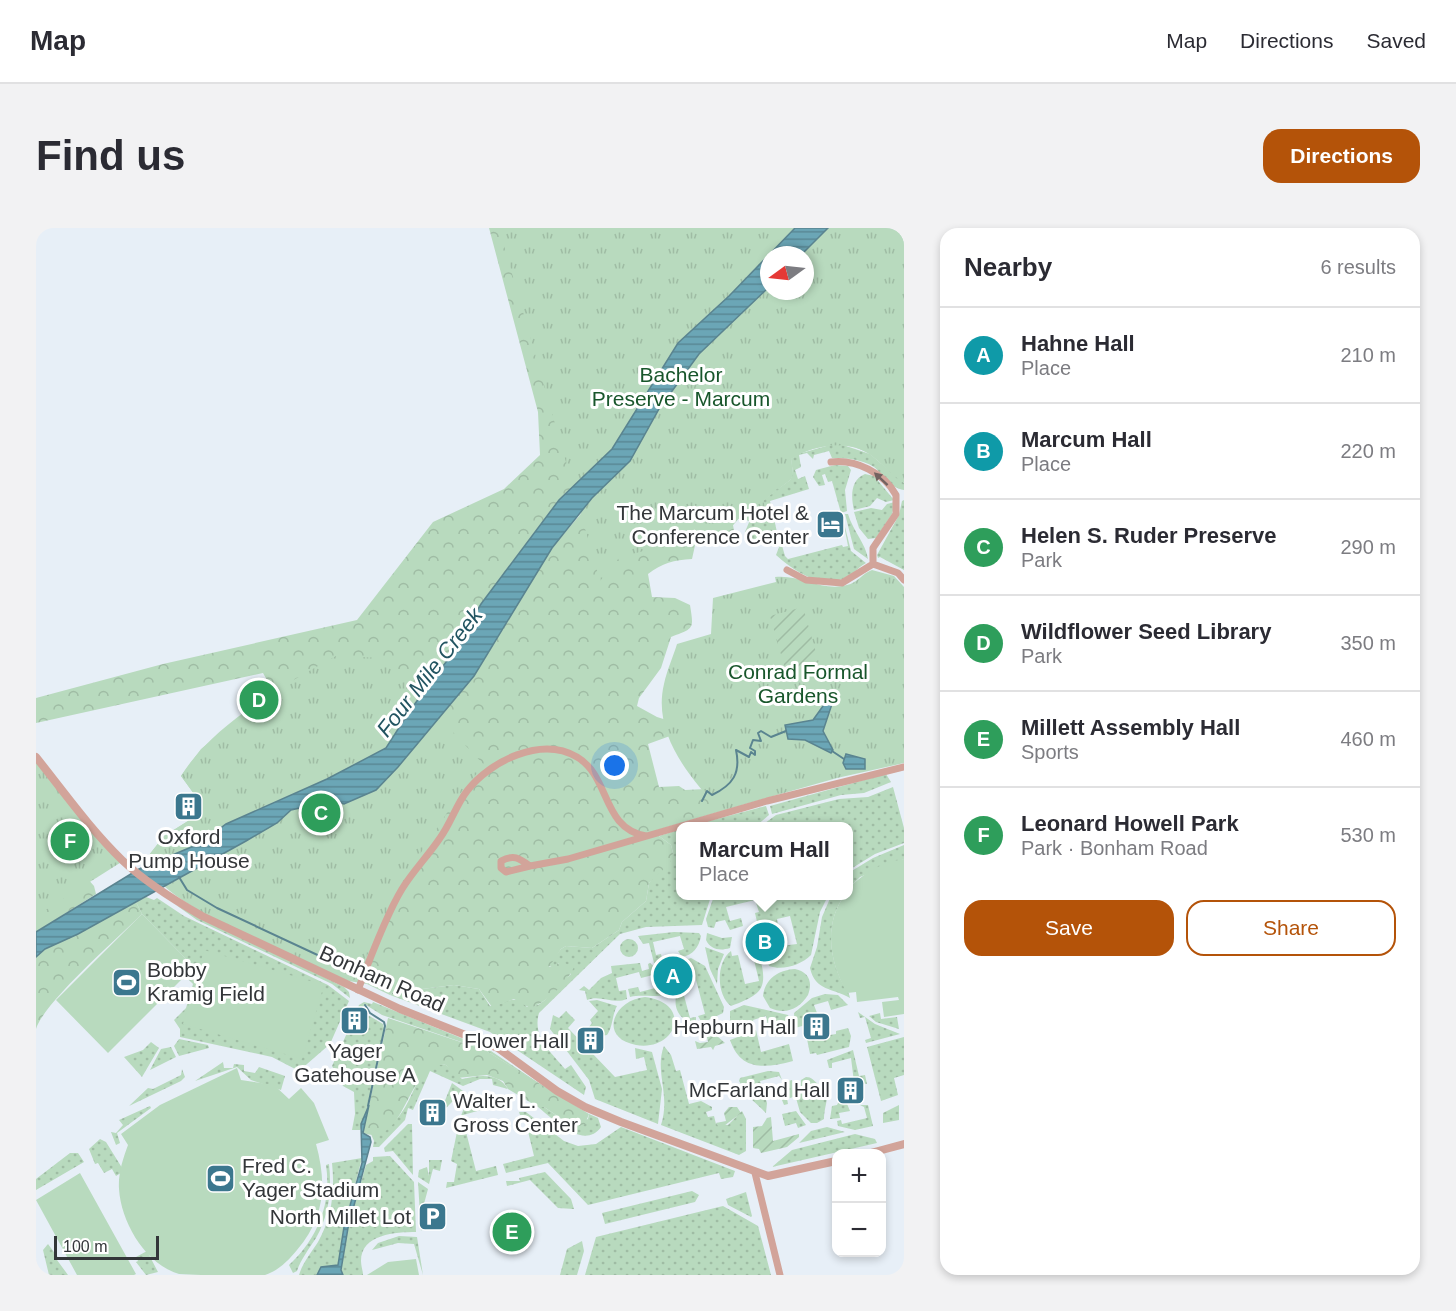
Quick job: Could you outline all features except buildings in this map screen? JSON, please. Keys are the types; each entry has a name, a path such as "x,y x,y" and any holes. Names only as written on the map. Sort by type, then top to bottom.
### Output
{"street":[{"path":"831,462 858,465 877,474 894,491 897,500 896,514 873,548 873,564"},
{"path":"787,570 806,580 842,583 873,564"},
{"path":"873,564 898,573 904,580"},
{"path":"358,990 401,890 448,828 468,790 504,760 538,751 572,754 592,770 615,816 625,828 633,834 646,836"},
{"name":"Bonham Road","path":"36,757 94,829 130,866 165,893 202,916 358,990 498,1048 556,1091 585,1107 755,1173"},
{"path":"694,822 904,766"},
{"path":"530,866 568,859 676,827"},
{"path":"886,1149 904,1144"},
{"path":"780,1275 755,1173 780,1174 832,1162"}],"green space":[{"path":"489,228 536,228 729,296 612,449 481,604 449,658 411,709 149,855 164,836 188,821 202,805 181,776 201,749 273,691 263,673 36,723 36,698 163,664 357,620 433,522 504,489 540,455 538,412"},
{"name":"Bachelor Preserve - Marcum","path":"499,228 904,228 904,483 862,450 842,445 820,447 791,459 793,475 790,480 763,501 766,508 761,521 753,523 740,517 733,525 619,558 600,581"},
{"path":"904,228 904,483 862,450 831,445 810,450 791,459 793,475 790,480 740,517 733,525 734,531 696,541 692,559 668,563 648,574 652,597 675,598 690,605 692,619 688,630 671,637 661,668 639,698 637,706 657,717 692,728 648,744 659,787 679,786 685,790 706,789 742,805 684,822 676,822 676,824 657,830 659,836 671,845 673,853 670,863 649,883 646,901 622,922 619,930 592,948 566,946 561,949 549,967 562,962 574,967 555,992 543,1002 530,1008 514,999 492,1007 479,989 454,985 422,989 404,982 390,995 367,984 349,981 207,916 166,887 211,859 398,767 474,676 552,548 761,300 814,300 814,253"},
{"path":"837,443 870,454 904,483 904,490 895,487 874,467 864,462 832,458 829,451 814,455 813,459 807,453 799,455 801,467 795,470 798,479 805,476 809,489 770,501 779,541 767,544 762,539 747,539 745,532 752,515 770,517 754,507 790,480 793,474 791,459 798,454"},
{"path":"835,465 848,466 851,470 845,490 847,511 841,513 832,481 828,482 825,474 822,475 825,485 819,486 813,477 816,470"},
{"path":"865,474 874,476 894,500 886,502 877,498 870,506 854,510 852,494 854,485"},
{"path":"904,500 904,570 878,558 877,555 899,515"},
{"path":"895,502 892,514 876,538 868,539 859,528 854,512 871,508 882,510 887,504"},
{"path":"845,514 848,514 868,559 854,549"},
{"path":"842,515 851,551 866,563 849,576 837,580 818,580 791,567 776,555 781,542 788,559 842,545 843,547 848,546"},
{"name":"Conrad Formal Gardens","path":"872,570 894,576 904,587 904,763 837,778 721,811 697,784 676,754 663,720 664,684 677,644 711,634 713,598 776,582 775,577 793,578 838,587 854,582"},
{"path":"803,607 821,670 788,679 770,616"},
{"path":"336,656 383,658 484,765 458,796 405,877 357,976 349,981 210,917 162,884 149,864 149,855 164,836 188,821 202,805 181,776 211,739 272,693"},
{"path":"36,757 123,861 36,916"},
{"path":"886,774 891,782 864,793 841,795 772,814 770,806"},
{"path":"893,787 904,828 904,843 875,854 853,868 853,822 766,822 776,815 839,799 868,797"},
{"path":"766,806 769,815 761,822 705,822"},
{"path":"676,831 676,900 710,900 702,925 646,927 620,934 539,1013 540,1037 565,1069 571,1065 586,1087 584,1095 490,1032 390,995 404,982 422,989 454,985 479,989 490,1006 509,1000 518,1000 527,1007 538,1005 571,974 559,963 553,967 548,965 561,949 566,946 592,948 619,930 622,922 646,901 649,883 673,853 671,845 659,836"},
{"path":"904,845 904,859 860,877 853,884 853,870 873,858"},
{"path":"904,859 904,1014 884,1017 882,1002 899,1000 898,997 857,1002 856,992 847,993 836,969 831,932 833,920 842,900 853,900 853,884 874,869"},
{"path":"86,877 94,886 96,894 36,932 36,906"},
{"path":"146,897 154,900 157,898 184,916 328,985 349,1001 330,1044 299,1071 272,1057 180,1037 180,1029 174,1020 186,1008 193,984 185,976 194,967 142,914 136,902"},
{"path":"713,900 755,900 726,907 730,921 741,918 743,926 730,930 725,920 716,922 714,928 708,927 706,919"},
{"path":"755,900 826,900 820,912 811,955 797,964 786,967 769,966 764,948 797,944 790,916 777,919 779,930 760,935 755,913 759,912"},
{"path":"829,900 841,900 832,925 831,936 836,968 850,998 820,985 812,975 810,968 817,947 822,917"},
{"path":"136,902 142,914 67,987 42,1017 36,1029 36,957 45,949"},
{"path":"176,905 344,987 349,992 350,998 332,984 197,920"},
{"name":"Bobby Kramig Field","path":"142,914 194,967 108,1053 56,1000"},
{"path":"674,932 699,933 701,936 699,944 695,950 682,957 678,951 684,949 680,936 653,942 656,955 661,954 664,966 661,967 654,963 649,943 643,944 638,936"},
{"path":"707,933 722,938 732,937 730,948 713,948 706,940"},
{"path":"629,939 635,942 638,948 635,954 629,957 623,954 620,948 623,942"},
{"path":"705,947 724,954 718,969 717,984 710,969"},
{"path":"204,950 324,985 302,1059 183,1024"},
{"path":"731,951 732,956 738,955 745,984 759,981 754,960 760,958 763,978 762,985 755,995 731,1006 726,1001 720,987 720,970 726,956"},
{"path":"691,958 705,966 724,1007 723,1013 702,1023 698,1016 705,1014 692,965 684,966 685,960"},
{"path":"640,963 642,971 649,969 648,964 650,963 661,973 641,978 639,972 616,978 619,991 626,990 627,999 617,1001 592,998 587,1000 585,991 579,990 584,986 589,990 601,978 612,973 611,966"},
{"path":"795,969 804,972 809,978 808,995 801,1004 787,1011 770,1008 763,996 766,985 773,976"},
{"path":"674,983 676,986 672,991 661,995 630,997 628,989 638,987 640,992"},
{"path":"679,988 682,988 690,1018 696,1017 696,1023 684,1019 677,1011 676,1000"},
{"path":"825,994 838,995 848,1005 831,1010 828,1001 814,1005 820,1021 795,1028 794,1013 812,998"},
{"path":"645,997 660,1001 670,1008 674,1017 674,1026 661,1041 650,1045 636,1045 624,1041 617,1035 614,1020 625,1005"},
{"path":"597,1000 617,1006 607,1035 596,1037 588,1028 592,1023 590,1020 598,1011 589,1001"},
{"path":"364,1002 372,1004 373,1002 488,1049 558,1096 485,1050 382,1015 366,1005 361,1011 383,1024 384,1029 365,1119 360,1130 352,1130 355,1114 354,1092 343,1086 332,1066 352,1022 356,1024 358,1019 354,1017 359,1005"},
{"path":"744,1005 788,1015 794,1028 770,1034 766,1016 753,1020 755,1028 730,1033 730,1011"},
{"path":"566,1011 575,1020 568,1028 615,1077 647,1070 644,1057 636,1059 635,1048 652,1052 662,1089 658,1124 595,1099 589,1080 550,1029 553,1015 559,1018"},
{"path":"858,1012 875,1024 900,1034 866,1043 865,1040 871,1038 865,1017 860,1018"},
{"path":"880,1013 881,1019 897,1017 899,1029 876,1022 869,1016"},
{"path":"388,1018 485,1050 589,1114 585,1124 571,1125 544,1107 538,1107 508,1089 503,1081 487,1075 457,1078 446,1065 433,1067 422,1076 389,1129 378,1135 363,1133"},
{"path":"848,1028 851,1036 849,1047 817,1055 816,1053 810,1054 807,1039 836,1034 836,1031"},
{"path":"756,1030 761,1052 789,1044 793,1061 764,1066 748,1063 741,1058 730,1040"},
{"path":"706,1033 717,1036 725,1043 715,1046 713,1050 711,1047 697,1049 695,1041 708,1042"},
{"path":"904,1037 904,1075 894,1078 898,1095 881,1101 867,1047"},
{"path":"179,1039 208,1045 209,1048 179,1056 174,1046"},
{"path":"151,1042 159,1048 142,1077 124,1057 143,1050"},
{"path":"664,1046 671,1055 676,1071 680,1070 689,1104 701,1101 712,1107 712,1110 706,1112 708,1117 714,1116 716,1124 728,1125 742,1111 746,1119 746,1151 739,1155 661,1125 664,1103 661,1055"},
{"path":"171,1047 176,1057 150,1070 161,1049"},
{"path":"853,1050 859,1076 865,1075 867,1084 854,1082 851,1058 832,1063 832,1068 829,1068 827,1060"},
{"path":"223,1062 224,1068 233,1068 234,1064 244,1065 244,1071 255,1073 259,1067 285,1076 281,1090 251,1080 237,1067 195,1081"},
{"path":"436,1064 446,1065 462,1079 475,1076 494,1077 508,1089 493,1085 492,1079 480,1079 463,1086 430,1071 413,1110 408,1108 405,1120 379,1147 373,1147 374,1141 371,1134 386,1128 396,1119 404,1109 420,1077"},
{"name":"Fred C. Yager Stadium","path":"237,1068 241,1080 274,1085 289,1099 301,1088 314,1103 329,1140 316,1144 322,1173 318,1213 306,1238 297,1250 283,1265 270,1273 265,1275 179,1274 167,1269 146,1251 137,1240 124,1215 119,1183 121,1166 128,1145 121,1134 160,1105"},
{"path":"182,1069 185,1077 181,1081 129,1106 148,1088 153,1089 181,1075"},
{"path":"768,1071 779,1072 782,1080 779,1076 760,1081 767,1103 766,1113 748,1096 739,1081 740,1078"},
{"path":"806,1077 811,1078 823,1088 827,1100 824,1119 817,1123 811,1123 800,1112 796,1098 800,1095 801,1080"},
{"path":"792,1080 793,1097 787,1099 788,1104 784,1105 782,1100 779,1100 776,1088 782,1087 781,1083"},
{"path":"452,1083 463,1091 444,1110 442,1108"},
{"path":"843,1094 850,1111 839,1113 840,1118 830,1119 832,1106 837,1105 839,1101 837,1095"},
{"path":"480,1095 499,1097 499,1105 463,1115 465,1126 459,1125 467,1104"},
{"path":"860,1105 868,1105 873,1126 855,1130 838,1126 837,1121 841,1120 842,1124 867,1118 864,1107"},
{"path":"899,1105 899,1120 883,1123 883,1113"},
{"path":"150,1106 151,1108 117,1133 120,1143 116,1145 111,1132 116,1133 123,1125 119,1120"},
{"path":"538,1107 544,1107 571,1125 588,1119 589,1114 598,1118 601,1127 594,1134 586,1136 578,1134 560,1125"},
{"path":"729,1107 737,1107 741,1113 720,1129 716,1123 726,1121 724,1113"},
{"path":"796,1111 806,1125 798,1128 796,1123 785,1126 782,1114"},
{"path":"519,1112 526,1112 564,1141 578,1146 596,1144 621,1127 735,1171 733,1177 721,1179 719,1173 588,1205 548,1163 506,1173 503,1164 534,1156 524,1115 520,1115"},
{"path":"771,1117 773,1141 799,1134 799,1137 787,1147 761,1153 759,1149 753,1148 753,1127 762,1126 767,1118"},
{"path":"408,1124 412,1124 413,1175 393,1151 385,1152 384,1148"},
{"path":"458,1127 465,1128 476,1171 496,1166 498,1175 446,1188 447,1182 454,1182 457,1164 451,1161"},
{"path":"827,1127 845,1132 799,1143 811,1131"},
{"path":"855,1134 875,1139 877,1143 851,1149 832,1149 832,1153 772,1167 792,1150"},
{"path":"100,1139 106,1142 124,1171 116,1176 112,1169 104,1173 98,1163 95,1164 89,1149"},
{"path":"70,1153 78,1153 84,1162 36,1190 36,1179"},
{"path":"390,1156 414,1182 416,1232 390,1234 373,1240 363,1252 361,1261 363,1275 343,1275 341,1270 348,1228 366,1165 373,1161 373,1157"},
{"path":"362,1158 344,1227 338,1265 324,1267 317,1275 299,1275 327,1223 333,1194 332,1163"},
{"path":"429,1160 442,1160 440,1171 433,1169 429,1184 418,1177 419,1170 427,1167 429,1176"},
{"path":"329,1164 330,1193 327,1211 316,1238 297,1271 293,1273 289,1265 307,1244 320,1220 327,1193 326,1165"},
{"path":"545,1172 571,1199 574,1209 558,1208 530,1180 507,1186 506,1181 520,1181 519,1178"},
{"path":"80,1173 136,1274 77,1275 36,1200"},
{"path":"418,1182 428,1189 421,1215 427,1219 421,1231"},
{"path":"692,1191 699,1195 695,1202 605,1224 602,1213"},
{"path":"746,1192 751,1217 728,1205 726,1199"},
{"path":"723,1206 758,1226 771,1275 585,1275 596,1237"},
{"path":"399,1236 417,1237 423,1275 414,1244 398,1243 372,1250 378,1243"},
{"path":"582,1241 584,1251 577,1275 560,1275 567,1249"},
{"path":"48,1244 68,1275 49,1275 43,1250"},
{"path":"147,1251 158,1272 146,1275 136,1262 138,1261 136,1257"},
{"path":"416,1259 419,1275 367,1275 388,1262"}],"water":[{"name":"Four Mile Creek","path":"795,228 828,228 810,246 778,246"},
{"name":"Four Mile Creek","path":"760,264 760,296 699,354 659,409 630,461 592,498 552,548 474,676 376,790 344,804 336,800 291,810 277,823 246,841 78,934 45,949 36,957 36,932 139,869 201,843 226,824 327,779 386,748 411,709 449,658 481,604 559,500 612,449 678,343"},
{"path":"828,699 832,704 823,731 833,750 831,753 805,740 788,739 785,725 813,720"},
{"path":"846,754 865,759 865,769 846,769 843,763"},
{"path":"369,1105 363,1133 370,1137 371,1142 348,1228 341,1270 343,1275 317,1275 321,1267 338,1265 344,1227 362,1163 361,1124"}],"waterway":[{"path":"702,801 707,791 712,795 725,787 734,777 737,765 736,750 749,757 751,752 755,755 755,751 750,748 753,740 761,741 758,733 761,731 771,737 786,731"},
{"path":"832,751 844,759"},
{"path":"179,877 187,890 217,908 354,972"},
{"path":"365,1005 370,1013 384,1022 385,1026 368,1106"}],"place":[{"name":"The Marcum Hotel & Conference Center","path":"830,525"},
{"name":"Wildflower Seed Library","path":"259,700"},
{"name":"Oxford Pump House","path":"189,806"},
{"name":"Helen S. Ruder Preserve","path":"321,813"},
{"name":"Leonard Howell Park","path":"70,841"},
{"name":"Marcum Hall","path":"765,942"},
{"name":"Hahne Hall","path":"673,976"},
{"name":"Bobby Kramig Field","path":"126,982"},
{"name":"Yager Gatehouse A","path":"355,1020"},
{"name":"Hepburn Hall","path":"817,1027"},
{"name":"Flower Hall","path":"590,1041"},
{"name":"McFarland Hall","path":"851,1090"},
{"name":"Walter L. Gross Center","path":"432,1113"},
{"name":"Fred C. Yager Stadium","path":"221,1178"},
{"name":"North Millet Lot","path":"432,1217"},
{"name":"Millett Assembly Hall","path":"512,1232"}]}
